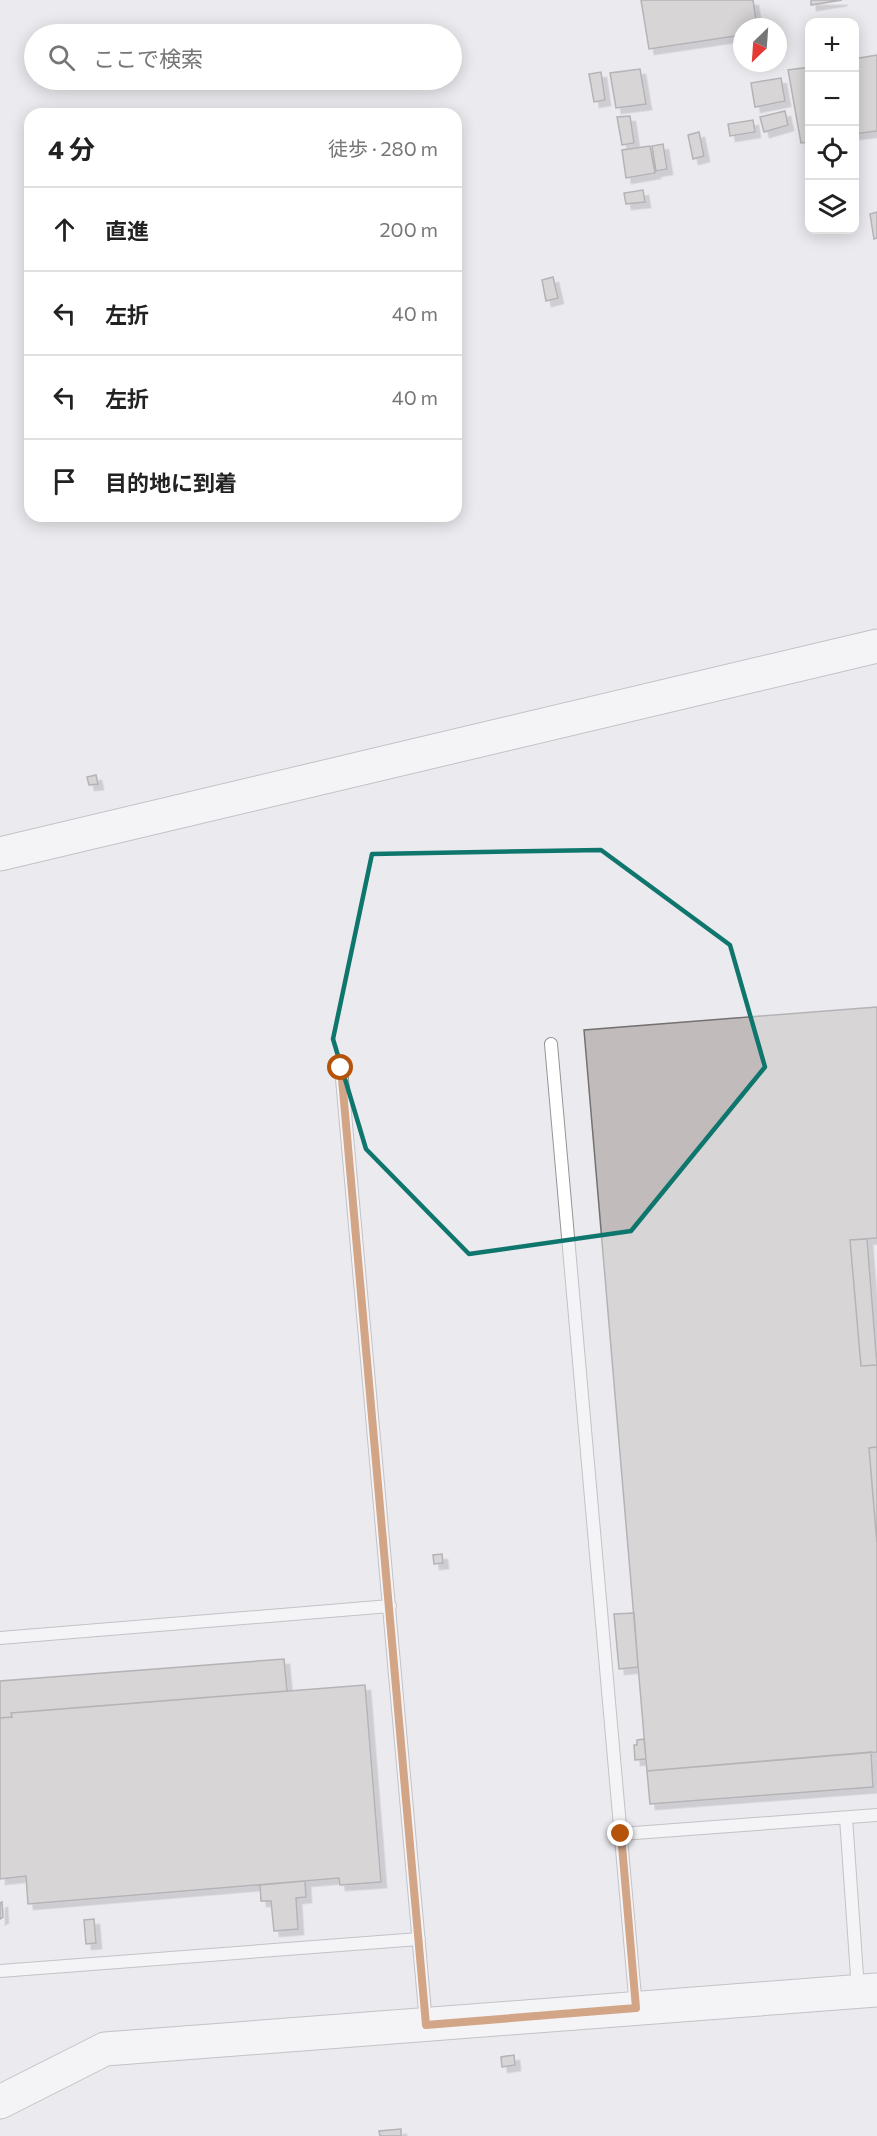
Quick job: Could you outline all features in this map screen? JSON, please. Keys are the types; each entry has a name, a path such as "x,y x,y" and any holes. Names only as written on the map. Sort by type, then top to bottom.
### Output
{"street":[{"path":"0,854 877,646"},
{"path":"0,2102 105,2049 868,1991"}],"lane":[{"path":"550,1044 636,2008"},
{"path":"341,1068 426,2025"},
{"path":"0,1638 390,1606"},
{"path":"621,1834 877,1815"},
{"path":"846,1818 868,1991"},
{"path":"0,1971 419,1939"}],"highlighted area":[{"path":"601,850 730,945 765,1067 631,1231 469,1254 366,1149 333,1039 372,854"}],"building":[{"path":"641,0 753,0 756,18 733,18 733,36 649,49"},
{"path":"811,0 842,0 811,5"},
{"path":"877,55 877,131 859,133 859,72 859,58"},
{"path":"805,68 805,143 801,143 788,70"},
{"path":"640,69 646,104 616,108 610,73"},
{"path":"601,72 605,100 594,102 589,74"},
{"path":"781,78 785,101 755,107 751,83"},
{"path":"785,111 788,125 764,132 760,117"},
{"path":"630,116 634,143 622,145 617,117"},
{"path":"753,120 755,132 730,136 728,124"},
{"path":"699,132 704,156 693,159 688,135"},
{"path":"663,144 667,169 656,171 652,146"},
{"path":"650,146 655,173 626,178 622,150"},
{"path":"643,190 645,202 626,204 624,193"},
{"path":"877,212 877,238 874,239 870,214"},
{"path":"553,277 558,298 546,301 542,280"},
{"path":"96,775 98,784 89,785 87,777"},
{"path":"877,1007 877,1238 850,1240 861,1366 877,1365 877,1447 869,1448 877,1544 877,1752 647,1771 584,1030"},
{"path":"867,1239 877,1365 861,1366 850,1240"},
{"path":"877,1447 877,1544 869,1448"},
{"path":"442,1554 443,1563 434,1564 433,1555"},
{"path":"634,1613 638,1667 619,1669 614,1614"},
{"path":"284,1659 287,1691 11,1713 12,1717 0,1718 0,1681"},
{"path":"365,1685 381,1882 340,1885 339,1878 28,1904 26,1876 0,1879 0,1718 12,1717 11,1713"},
{"path":"644,1739 646,1759 635,1760 634,1745 637,1745 637,1740"},
{"path":"871,1752 873,1787 650,1804 647,1771"},
{"path":"305,1881 306,1897 296,1898 298,1929 274,1931 271,1901 261,1901 260,1885"},
{"path":"2,1902 3,1917 0,1919 0,1903"},
{"path":"94,1919 96,1943 86,1944 84,1920"},
{"path":"514,2055 515,2065 502,2067 501,2057"},
{"path":"401,2129 401,2136 380,2136 379,2131"}],"route":[{"path":"341,1068 426,2025 636,2008 621,1834"}]}
